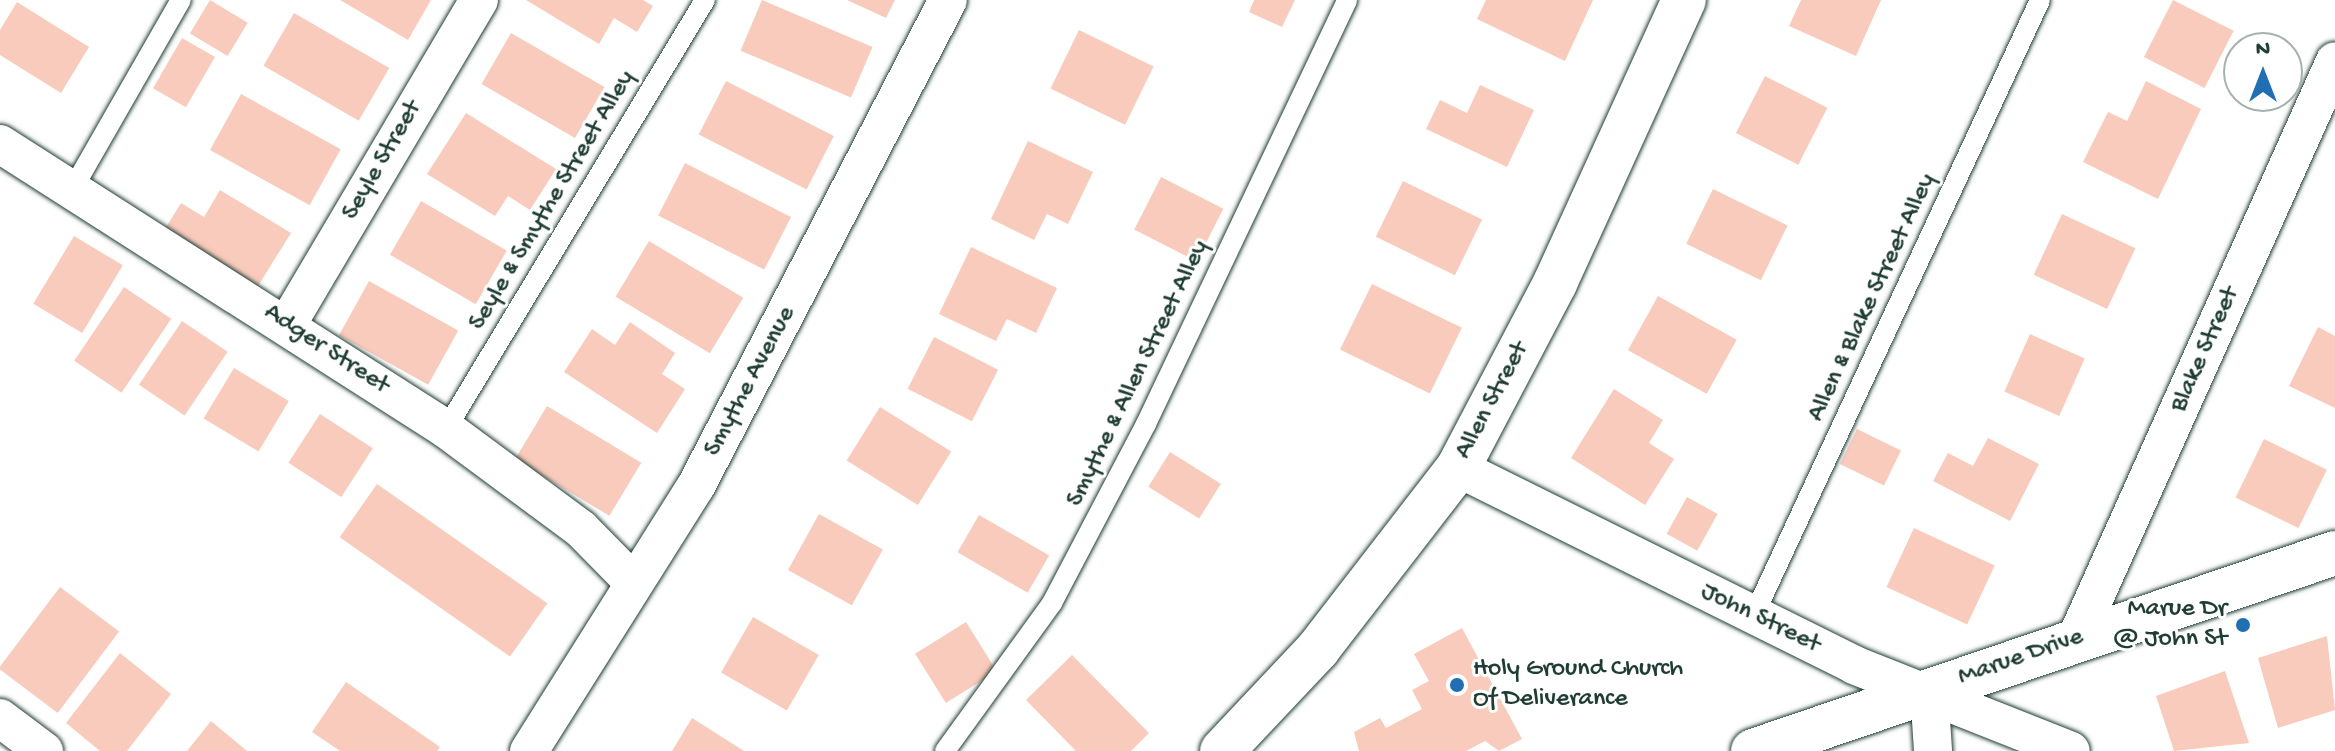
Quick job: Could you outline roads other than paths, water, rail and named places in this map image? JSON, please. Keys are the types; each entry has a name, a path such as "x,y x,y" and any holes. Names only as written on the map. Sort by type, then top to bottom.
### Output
{"street":[{"name":"Seyle Street","path":"288,323 479,0"},
{"name":"Smythe Avenue","path":"529,751 696,486 948,0"},
{"name":"Allen Street","path":"1222,751 1318,649 1458,468 1555,283 1684,0"},
{"name":"Blake Street","path":"2076,639 2335,61"},
{"name":"Adger Street","path":"0,144 288,323 446,429 581,529 633,582"},
{"name":"John Street","path":"1458,468 1753,617 2071,751"},
{"name":"Marue Drive","path":"1753,751 2335,553"},
{"path":"1929,690 1938,740 1933,751"},
{"path":"0,718 44,751"}],"lane":[{"path":"72,190 181,0"},
{"name":"Seyle & Smythe Street Alley","path":"446,429 705,0"},
{"name":"Smythe & Allen Street Alley","path":"945,751 1052,603 1146,424 1347,0"},
{"name":"Allen & Blake Street Alley","path":"1753,617 2040,0"}],"place":[{"name":"Marue Dr @ John St","path":"2243,625"},
{"name":"Holy Ground Church Of Deliverance","path":"1457,685"}]}
